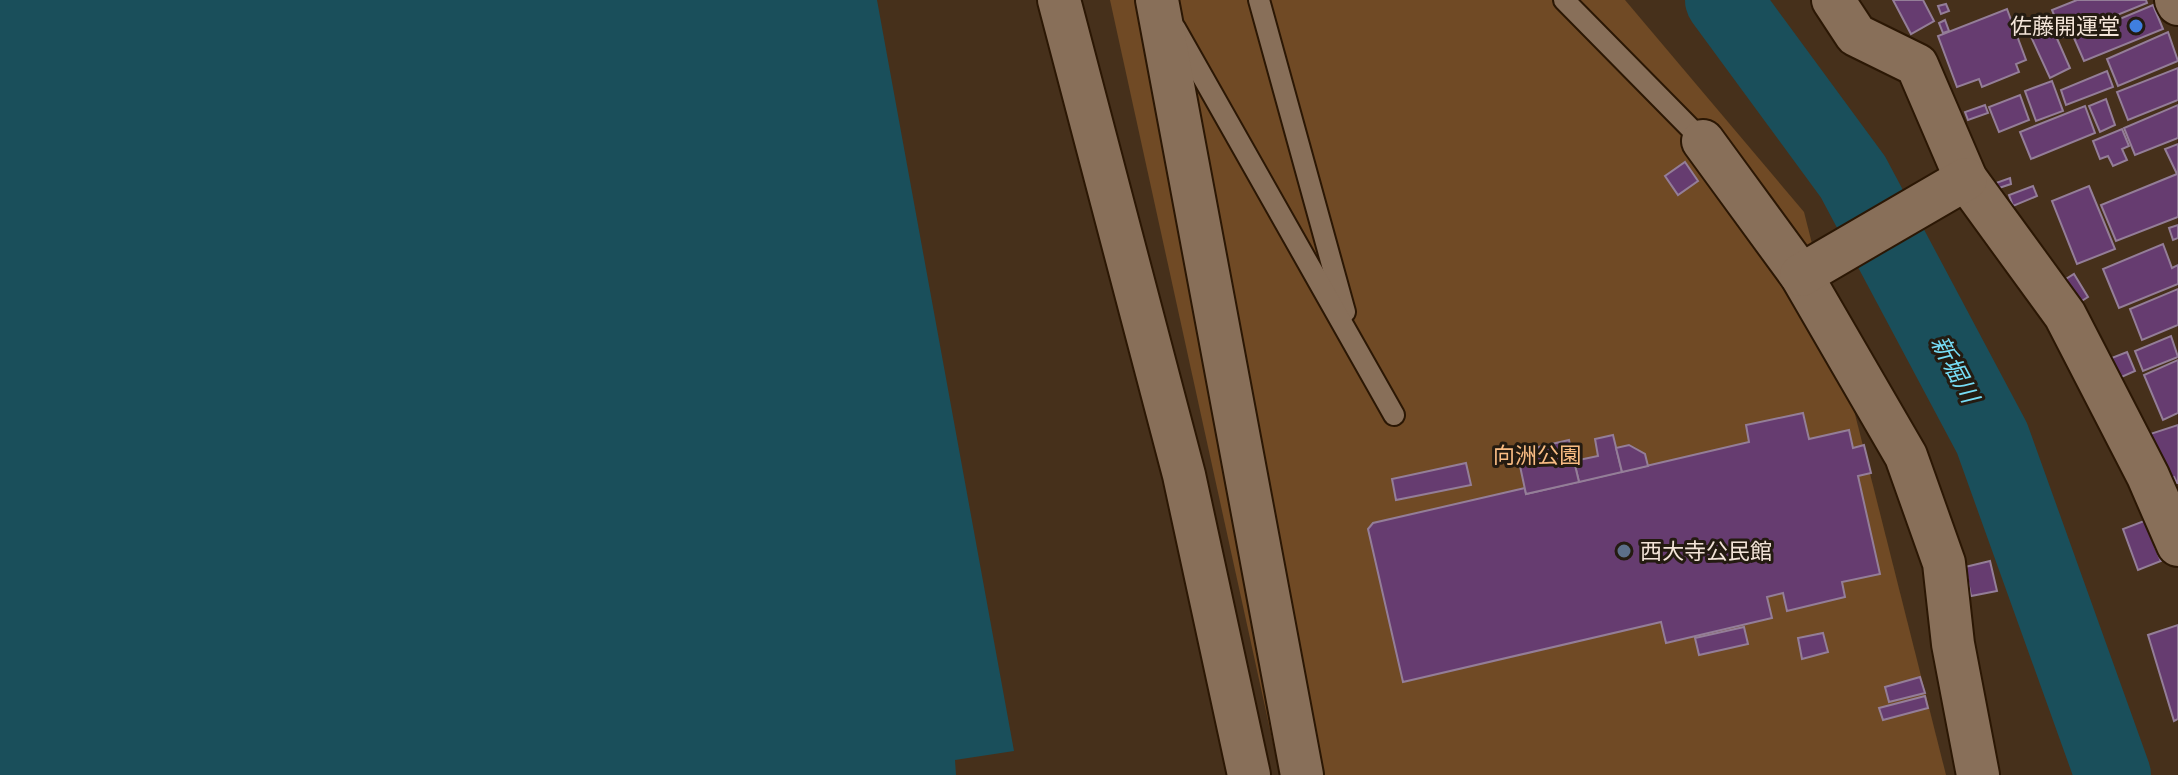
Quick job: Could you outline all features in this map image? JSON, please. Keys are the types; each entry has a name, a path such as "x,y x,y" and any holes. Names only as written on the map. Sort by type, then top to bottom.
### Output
{"street":[{"path":"1059,0 1184,475 1249,775"},
{"path":"1158,0 1302,775"},
{"path":"1833,0 1856,35 1917,65 1961,182 2065,315 2148,476 2178,545"},
{"path":"1703,141 1801,275 1906,456 1944,563 1953,644 1978,775"},
{"path":"1801,275 1961,182"}],"lane":[{"path":"1158,0 1394,415"},
{"path":"1259,0 1353,343"},
{"path":"1564,0 1703,141"}],"green space":[{"name":"向洲公園","path":"1110,0 1625,0 1804,212 1946,775 1280,775"}],"water":[{"path":"0,0 877,0 1014,751 955,760 956,775 0,775"}],"building":[{"path":"1893,0 1923,0 1934,21 1911,34"},
{"path":"2077,0 2146,0 2147,3 2063,37 2052,10"},
{"path":"1946,4 1949,11 1941,14 1938,6"},
{"path":"2153,5 2163,29 2084,61 2074,38"},
{"path":"2007,9 2026,60 2016,64 2019,72 1982,87 1979,79 1957,87 1938,36"},
{"path":"2048,18 2070,68 2050,78 2027,28"},
{"path":"1945,20 1949,31 1943,33 1939,23"},
{"path":"2168,32 2178,61 2118,86 2107,59"},
{"path":"2178,68 2178,100 2128,120 2117,92"},
{"path":"2107,71 2113,87 2066,105 2061,90"},
{"path":"2052,81 2063,111 2036,121 2025,91"},
{"path":"2020,95 2029,120 1999,132 1989,107"},
{"path":"2106,99 2115,125 2100,132 2089,106"},
{"path":"1985,105 1988,113 1968,120 1965,112"},
{"path":"2178,105 2178,138 2135,155 2124,128"},
{"path":"2085,106 2095,133 2031,159 2020,132"},
{"path":"2122,129 2129,146 2122,149 2127,160 2113,166 2108,156 2100,159 2093,141"},
{"path":"2178,144 2178,217 2116,241 2101,205 2177,174 2165,149"},
{"path":"1685,162 1698,181 1678,195 1665,176"},
{"path":"2010,178 2011,184 1999,188 1996,183"},
{"path":"2033,186 2037,196 2013,206 2009,195"},
{"path":"2089,186 2115,249 2077,264 2052,201"},
{"path":"2178,225 2178,238 2173,240 2169,228"},
{"path":"2163,244 2172,268 2178,265 2178,284 2119,308 2103,269"},
{"path":"2074,274 2088,297 2075,305 2061,282"},
{"path":"2178,289 2178,325 2142,340 2130,309"},
{"path":"2171,336 2178,357 2143,371 2135,351"},
{"path":"2127,352 2135,371 2117,379 2109,359"},
{"path":"2178,360 2178,413 2163,420 2144,375"},
{"name":"西大寺公民館","path":"1803,413 1809,439 1849,430 1853,448 1864,445 1871,473 1858,476 1880,574 1842,582 1845,597 1787,611 1783,593 1767,597 1772,618 1666,643 1661,622 1403,682 1368,529 1373,523 1525,488 1526,494 1749,442 1746,425"},
{"path":"2178,425 2177,483 2174,477 2165,480 2147,435"},
{"path":"1613,435 1622,472 1579,482 1574,461 1598,456 1595,439"},
{"path":"1569,440 1579,482 1526,494 1517,452"},
{"path":"1629,445 1645,454 1648,466 1622,472 1616,448"},
{"path":"1466,463 1471,485 1396,500 1392,479"},
{"path":"2152,518 2162,545 2155,547 2161,561 2138,570 2123,529"},
{"path":"1990,561 1997,591 1971,596 1965,567"},
{"path":"2178,625 2178,719 2174,721 2148,635"},
{"path":"1744,627 1748,644 1699,655 1695,638"},
{"path":"1823,633 1828,652 1802,659 1798,638"},
{"path":"1920,677 1925,693 1889,702 1885,687"},
{"path":"1925,696 1928,708 1883,720 1879,708"}],"waterway":[{"name":"新堀川","path":"1723,0 1853,177 1992,438 2113,775"}],"place":[{"name":"佐藤開運堂","path":"2136,26"},
{"name":"西大寺公民館","path":"1624,551"}]}
